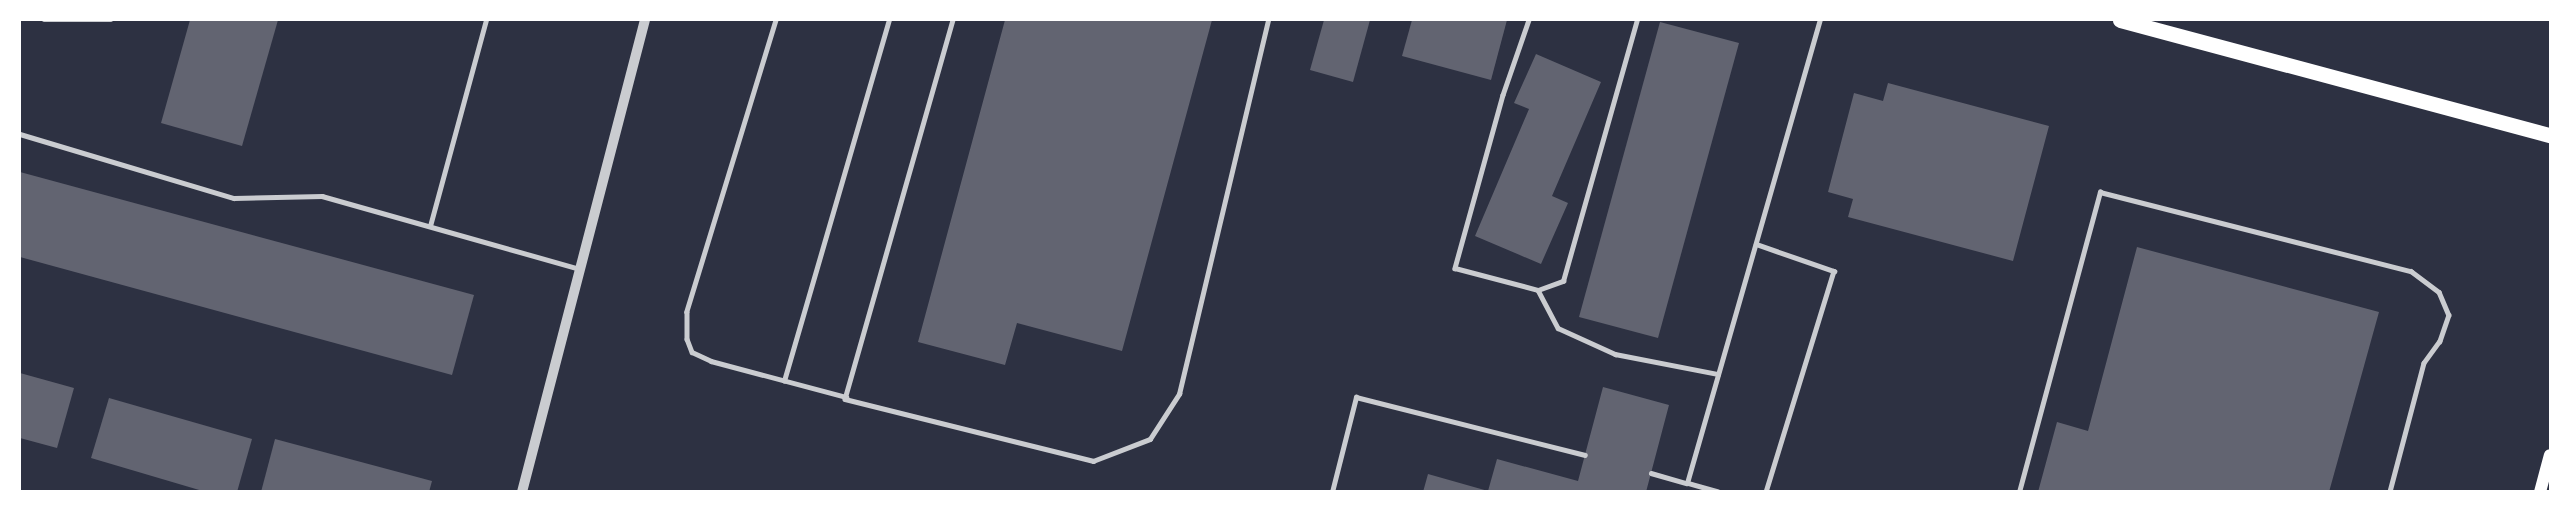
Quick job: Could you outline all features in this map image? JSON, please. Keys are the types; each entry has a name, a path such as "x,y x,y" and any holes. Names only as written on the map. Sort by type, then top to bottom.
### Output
{"main road":[{"path":"2120,20 2550,135"},
{"path":"2540,492 2550,455"}],"street":[{"path":"522,492 645,20"}],"lane":[{"path":"44,20 111,20"},
{"path":"430,226 486,20"},
{"path":"776,20 687,312 687,339 692,352 711,361 846,397 908,417 1093,461 1150,439 1179,394 1268,20"},
{"path":"784,381 889,20"},
{"path":"846,397 953,20"},
{"path":"1529,20 1503,95 1455,268 1538,290 1563,281 1637,20"},
{"path":"1687,483 1820,20"},
{"path":"20,134 234,198 322,195 580,268"},
{"path":"2019,492 2100,192 2411,271 2439,292 2449,315 2440,341 2424,363 2390,492"},
{"path":"1756,244 1834,271 1766,492"},
{"path":"1538,290 1558,328 1615,354 1718,374"},
{"path":"1332,492 1356,397 1585,455"},
{"path":"1651,473 1718,492"}],"building":[{"path":"190,20 278,20 242,146 161,123"},
{"path":"1005,20 1212,20 1122,351 1017,323 1005,365 918,342"},
{"path":"1324,20 1370,20 1353,82 1310,70"},
{"path":"1412,20 1507,20 1491,80 1402,56"},
{"path":"1660,22 1739,43 1658,338 1579,317"},
{"path":"1536,54 1601,82 1552,196 1568,203 1541,264 1475,236 1529,109 1514,103"},
{"path":"1888,83 2049,126 2013,261 1848,217 1853,199 1828,192 1854,93 1883,101"},
{"path":"20,172 474,295 452,375 20,257"},
{"path":"2137,247 2379,312 2329,492 2038,492 2057,422 2088,431"},
{"path":"20,373 74,388 57,448 20,438"},
{"path":"1603,387 1669,405 1646,492 1423,492 1428,474 1488,491 1497,459 1578,481"},
{"path":"109,398 252,439 237,492 206,492 91,458"},
{"path":"275,439 432,481 429,492 261,492"}]}
